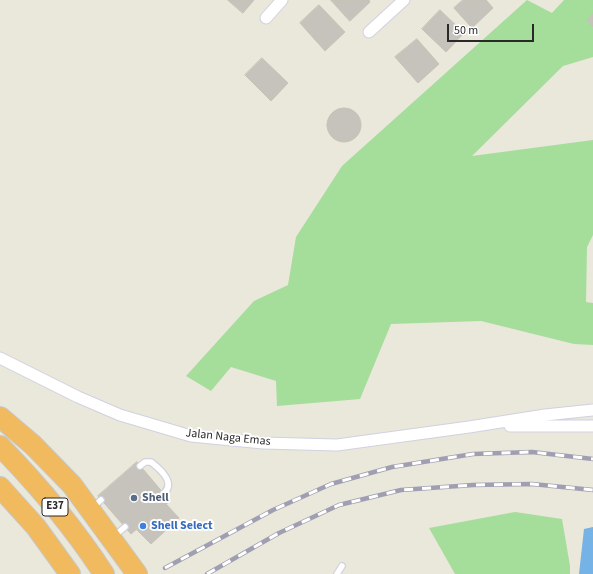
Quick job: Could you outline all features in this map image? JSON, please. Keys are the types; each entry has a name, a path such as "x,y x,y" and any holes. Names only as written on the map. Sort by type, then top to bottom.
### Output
{"highway":[{"path":"0,416 33,444 72,485 96,505 118,533 138,574"},
{"name":"E37","path":"0,446 58,512 93,557 104,574"},
{"name":"E37","path":"0,487 36,527 70,574"}],"street":[{"path":"266,18 282,0"},
{"path":"369,32 404,0"},
{"name":"Jalan Naga Emas","path":"0,358 78,397 120,415 191,436 263,443 337,445 545,415 593,410"},
{"name":"Jalan Naga Emas","path":"469,427 593,426"}],"lane":[{"path":"140,466 145,462 151,462 163,474 169,485 164,493"},
{"path":"338,574 342,566"}],"green space":[{"path":"527,0 552,13 564,0 593,0 593,57 563,66 472,156 593,140 593,235 587,247 586,302 593,303 593,345 574,344 481,321 391,324 360,399 277,406 276,381 231,367 211,391 186,376 254,301 288,285 296,237 342,166"},
{"path":"515,512 562,519 570,574 455,574 429,528"}],"water":[{"path":"593,527 593,574 579,574 584,529"}],"building":[{"path":"228,0 254,0 243,13"},
{"path":"331,0 369,0 370,2 350,21"},
{"path":"463,0 486,0 493,8 472,28 454,8"},
{"path":"319,5 345,32 325,51 300,23"},
{"path":"440,10 464,33 446,52 422,29"},
{"path":"593,14 593,27 587,20"},
{"path":"417,39 439,64 418,83 395,57"},
{"path":"262,58 288,83 271,101 245,75"},
{"path":"347,108 354,110 359,115 361,125 359,135 354,140 341,142 334,140 329,135 327,122 329,115 334,110"},
{"name":"Shell","path":"137,462 170,501 131,534 98,496"},
{"path":"166,504 179,518 151,544 137,530"}],"railway":[{"path":"165,568 273,510 331,484 392,467 473,454 532,452 593,459"},
{"path":"207,574 279,533 339,505 401,490 473,485 532,484 593,490"}],"place":[{"name":"Shell","path":"134,498"},
{"name":"Shell Select","path":"143,526"}]}
